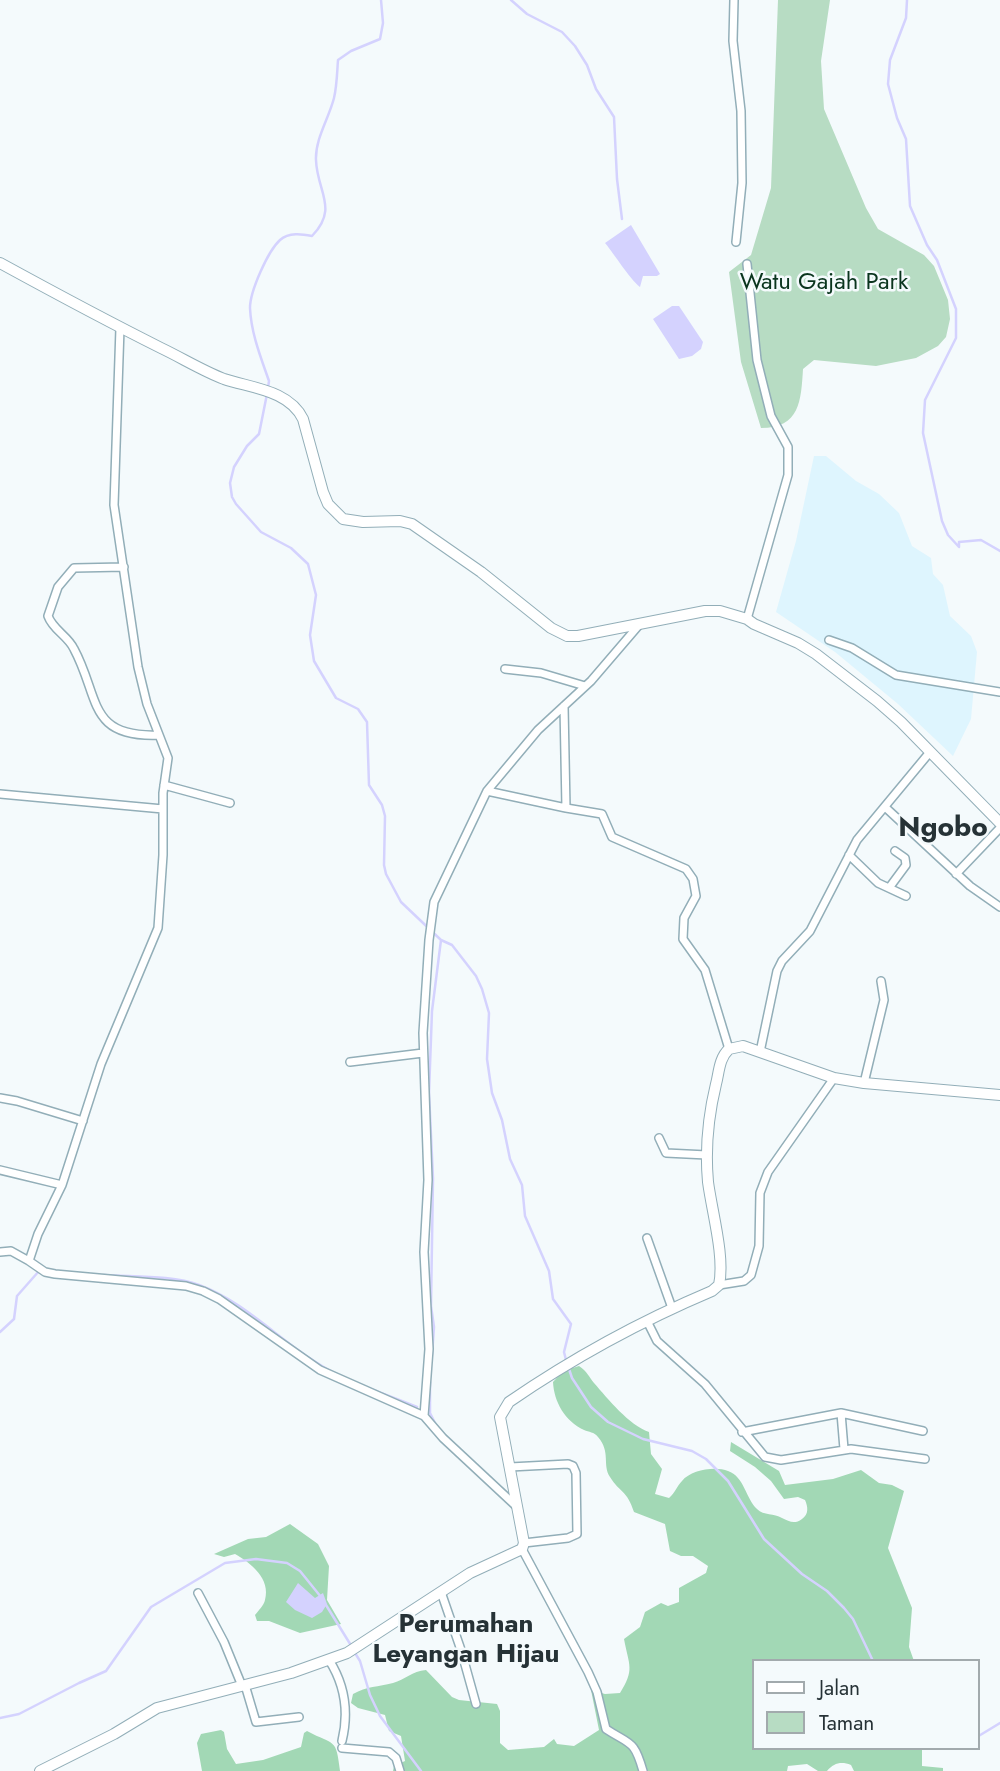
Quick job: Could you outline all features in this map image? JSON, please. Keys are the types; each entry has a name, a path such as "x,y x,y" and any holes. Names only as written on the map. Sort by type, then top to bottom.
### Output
{"street":[{"path":"734,0 733,41 741,111 742,183 736,242"},
{"path":"0,263 120,328 224,379 278,396 301,414 323,492 328,504 343,519 363,522 400,521 412,524 481,572 551,628 567,636 705,611 720,611 747,619 816,654 893,715 1000,826 956,874"},
{"path":"747,264 761,379 771,416 785,439 789,461 788,475 747,619"},
{"path":"29,1261 38,1234 62,1185 101,1064 158,928 164,785 168,758 147,704 138,667 113,491 120,328"},
{"path":"124,567 74,568 58,587 47,616 75,650 103,717 109,724 131,735 159,734"},
{"path":"424,1416 429,1349 424,1252 428,1180 424,1053 432,912 487,790 538,730 585,686 639,624"},
{"path":"829,640 852,648 896,675 1000,692"},
{"path":"505,669 541,673 585,686"},
{"path":"564,706 566,808"},
{"path":"760,1052 777,971 782,961 810,931 858,840 930,752"},
{"path":"164,785 230,803"},
{"path":"487,790 603,814 612,837 678,864 690,874 696,896 684,918 683,939 705,970 729,1049"},
{"path":"0,794 163,809"},
{"path":"885,807 956,874 1000,907"},
{"path":"889,888 906,865 905,858 895,851"},
{"path":"849,855 878,883 906,895"},
{"path":"864,1083 884,1000 881,981"},
{"path":"719,1285 721,1266 708,1181 707,1155 714,1094 722,1060 729,1049 743,1046 834,1078 1000,1095"},
{"path":"350,1062 424,1053"},
{"path":"643,1771 632,1744 606,1729 597,1692 588,1672 523,1546 501,1413 509,1402 560,1367 672,1308 712,1291 719,1285 744,1281 751,1275 759,1246 760,1193 768,1172 834,1078"},
{"path":"0,1098 83,1121"},
{"path":"659,1138 666,1153 707,1155"},
{"path":"0,1170 62,1185"},
{"path":"647,1238 672,1308"},
{"path":"0,1252 11,1251 42,1270 64,1276 186,1286 203,1291 255,1322 320,1370 424,1416 443,1438 516,1506"},
{"path":"648,1321 657,1341 705,1384 765,1457 781,1460 844,1449 925,1460"},
{"path":"742,1432 841,1413 923,1431"},
{"path":"841,1413 844,1449"},
{"path":"40,1771 114,1734 157,1708 347,1653 470,1573 523,1546 577,1534 576,1473 573,1466 510,1467"},
{"path":"441,1592 476,1704"},
{"path":"198,1593 224,1642 256,1722 299,1717"},
{"path":"329,1660 344,1689 345,1722 342,1745 389,1752 396,1758 400,1771"}],"shaded area":[{"path":"814,456 826,456 856,481 879,494 899,513 912,546 931,558 933,574 943,585 950,616 971,636 977,652 971,719 953,756 898,704 835,652 776,612 796,541"}],"green space":[{"name":"Watu Gajah Park","path":"778,0 830,0 821,61 824,109 866,208 878,229 924,255 934,266 948,300 950,319 946,337 938,346 916,358 876,366 814,360 803,369 799,402 791,418 774,427 761,428 741,362 729,272 751,255 771,188"},
{"path":"579,1366 619,1411 641,1429 649,1432 651,1454 662,1469 655,1494 669,1498 686,1477 704,1470 717,1469 728,1471 738,1478 753,1505 760,1511 792,1522 799,1521 806,1515 805,1500 798,1497 784,1499 771,1481 730,1451 731,1442 779,1471 785,1485 833,1479 861,1470 879,1483 904,1491 888,1548 912,1608 909,1647 913,1659 752,1659 752,1750 922,1750 922,1766 943,1768 943,1771 854,1771 851,1765 841,1763 827,1771 818,1771 807,1764 788,1766 787,1771 393,1771 394,1766 405,1761 401,1736 389,1731 385,1715 358,1708 351,1703 353,1694 397,1682 426,1670 452,1697 497,1704 500,1711 500,1743 508,1750 544,1747 554,1739 557,1744 574,1746 599,1730 591,1690 605,1694 620,1693 625,1685 629,1667 624,1639 640,1627 645,1612 661,1603 668,1606 679,1602 679,1588 706,1573 708,1566 693,1556 681,1556 670,1551 665,1524 634,1512 626,1495 608,1472 604,1448 598,1437 571,1422 562,1410 553,1382 563,1371"},
{"path":"290,1524 318,1544 329,1566 327,1600 341,1624 300,1633 269,1621 257,1621 255,1615 264,1602 266,1592 262,1579 253,1567 235,1554 224,1557 214,1554 248,1539 266,1537"},
{"path":"221,1730 224,1732 227,1749 236,1764 263,1760 301,1747 304,1733 307,1731 329,1741 335,1747 340,1771 202,1771 197,1743 201,1734"}],"water":[{"path":"631,225 660,274 643,276 640,287 605,243"},
{"path":"672,306 679,306 703,342 701,349 692,356 679,359 653,319"},
{"path":"298,1583 315,1598 323,1593 327,1604 322,1612 312,1618 286,1602"}],"waterway":[{"path":"268,388 269,381 252,327 250,308 253,292 275,245 291,235 312,236 324,217 316,152 334,98 338,60 351,51 380,39 383,23 381,0"},
{"path":"511,0 527,14 562,32 575,46 587,65 596,89 614,117 622,219"},
{"path":"907,0 906,18 890,60 888,84 906,139 910,206 927,245 937,260 956,309 956,338 925,400 923,433 942,521 948,535 959,547 959,542 981,540 1000,551"},
{"path":"267,394 259,434 247,446 234,467 230,483 232,497 261,532 291,548 308,564 316,595 310,635 314,661 336,698 358,709 367,722 369,785 382,805 385,816 386,874 401,902 441,940 452,945 476,976 482,989 489,1013 487,1059 492,1093 502,1120 510,1159 522,1185 525,1216 549,1271 553,1299 571,1324 564,1352 566,1360"},
{"path":"432,1355 433,1178 429,1093 432,1011 441,940"},
{"path":"45,1270 77,1273"},
{"path":"0,1332 14,1319 17,1296 39,1271"},
{"path":"104,1275 165,1278 199,1285 234,1302 329,1370 417,1407"},
{"path":"568,1366 572,1378 591,1407 608,1422 643,1439 692,1451 706,1459 728,1481 764,1539 844,1608 853,1619 872,1659"},
{"path":"430,1382 430,1413 435,1423"},
{"path":"0,1718 19,1714 106,1671 151,1607 225,1563 256,1559 287,1563 300,1571 321,1597"},
{"path":"326,1605 352,1647"},
{"path":"355,1653 380,1716 421,1771"},
{"path":"979,1736 1000,1723"}],"district":[{"name":"Ngobo","path":"943,829"},
{"name":"Perumahan Leyangan Hijau","path":"466,1641"}]}
